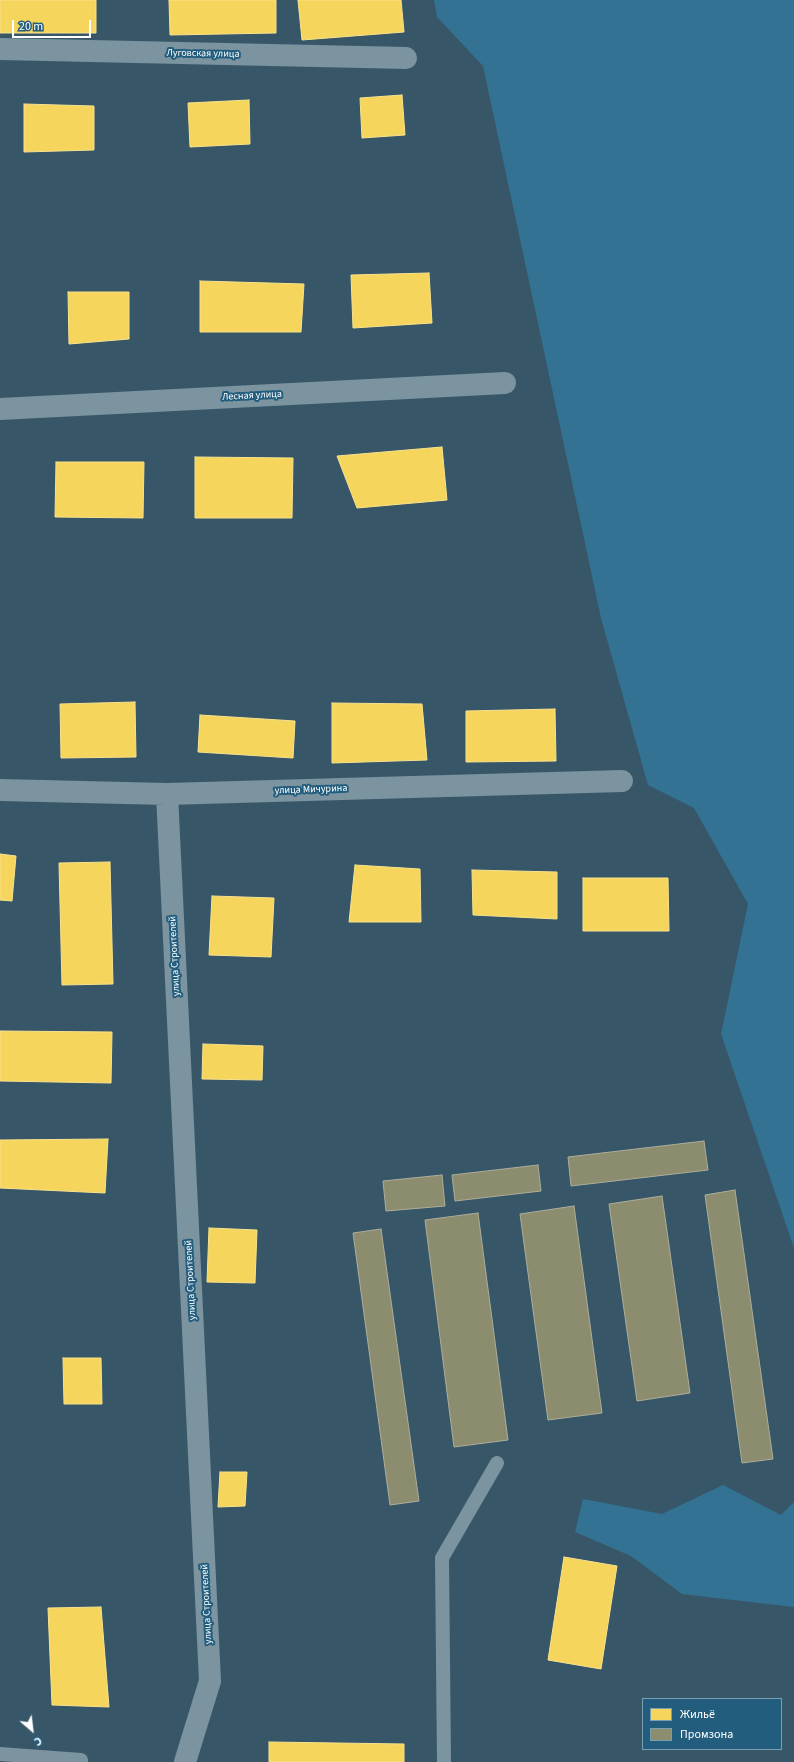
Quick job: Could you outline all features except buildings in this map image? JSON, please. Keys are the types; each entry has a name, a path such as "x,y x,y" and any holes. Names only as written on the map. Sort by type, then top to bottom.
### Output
{"street":[{"name":"Луговская улица","path":"0,49 406,58"},
{"name":"Лесная улица","path":"0,409 505,383"},
{"name":"улица Мичурина","path":"0,790 167,794 622,781"},
{"name":"улица Строителей","path":"167,794 210,1681 185,1762"}],"lane":[{"path":"444,1762 442,1558 497,1463"},
{"path":"0,1754 81,1760 81,1762"}],"shaded area":[{"path":"434,0 794,0 794,1248 721,1034 748,904 694,808 648,785 601,618 483,66 437,17"},
{"path":"723,1485 781,1515 794,1502 794,1607 682,1594 631,1556 575,1532 583,1499 662,1514"}]}
